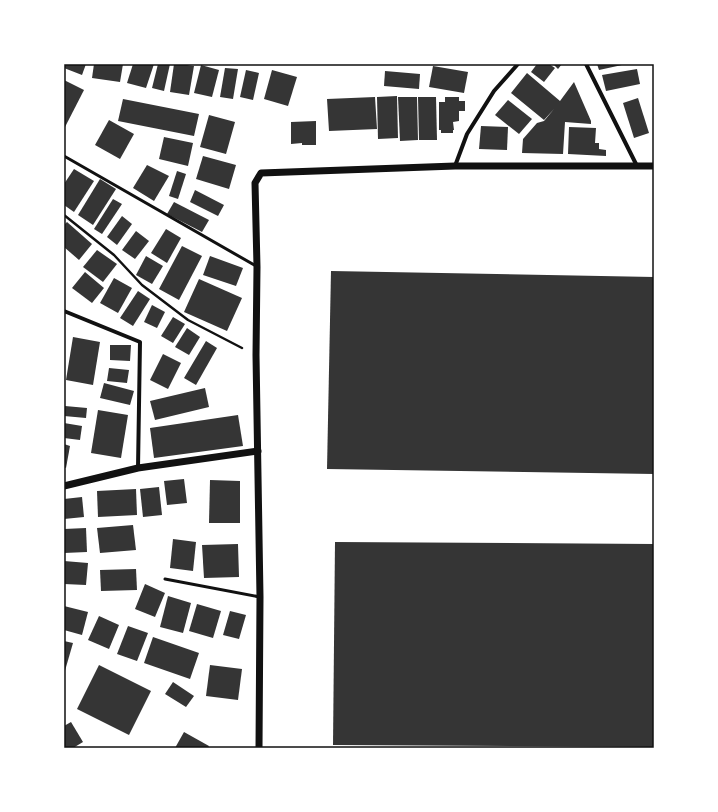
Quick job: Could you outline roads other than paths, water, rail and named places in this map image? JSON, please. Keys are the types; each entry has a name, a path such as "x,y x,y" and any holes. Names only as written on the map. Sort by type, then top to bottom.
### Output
{"street":[{"path":"455,166 467,134 494,92 518,64"},
{"path":"586,64 637,167"},
{"path":"259,748 260,597 255,183 261,173 455,166 654,166"},
{"path":"64,311 140,342 138,468"},
{"path":"64,486 138,468 258,451"}],"lane":[{"path":"64,156 257,267"},
{"path":"165,579 260,597"}]}
